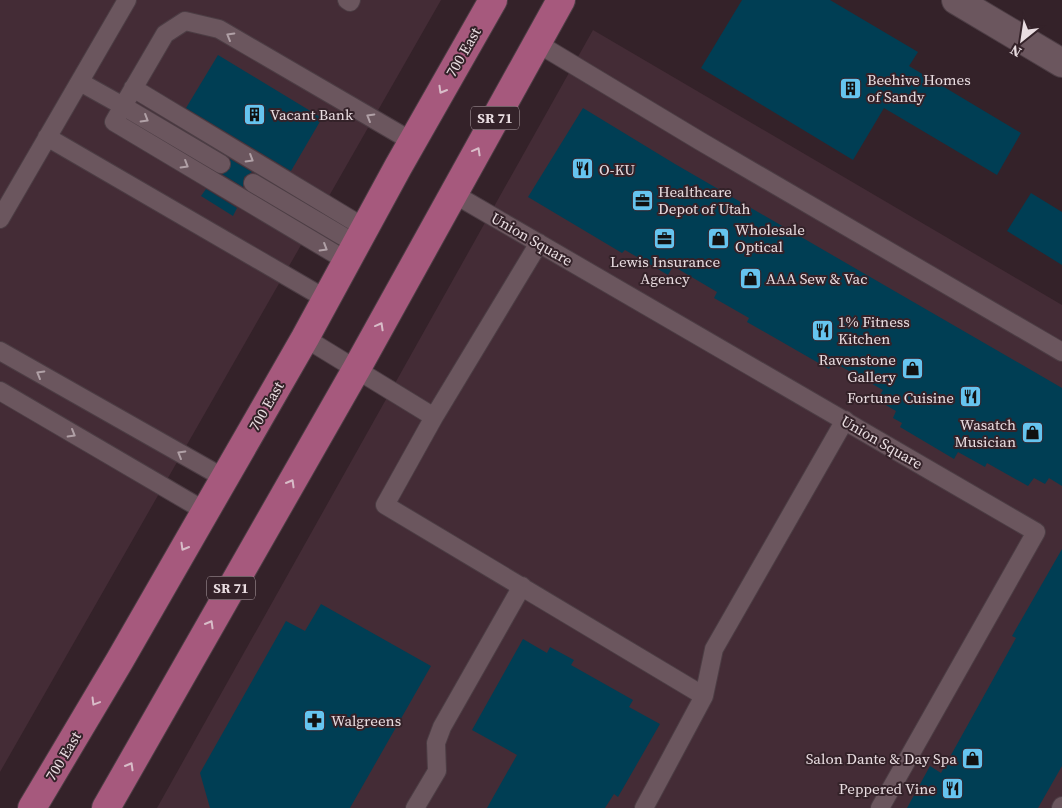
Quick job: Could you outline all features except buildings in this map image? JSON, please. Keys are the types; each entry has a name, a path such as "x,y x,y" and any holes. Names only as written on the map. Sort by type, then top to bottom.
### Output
{"main road":[{"name":"700 East","path":"32,808 120,660 305,338 493,0"},
{"name":"SR 71","path":"106,808 454,194 561,0"}],"street":[{"path":"956,0 1062,63"}],"lane":[{"path":"0,219 127,0"},
{"path":"347,0 350,2 352,0"},
{"path":"356,244 114,122 165,34 185,21 219,29 413,142"},
{"path":"537,43 700,141 1062,352"},
{"path":"80,82 221,164"},
{"path":"133,88 356,244"},
{"path":"47,137 326,299"},
{"path":"253,183 356,244"},
{"name":"Union Square","path":"454,194 1036,532 880,808"},
{"path":"539,243 434,417 385,504 704,696"},
{"path":"305,338 434,417"},
{"path":"0,350 224,478"},
{"path":"0,391 205,511"},
{"path":"644,808 704,696 714,649 846,420"},
{"path":"415,808 437,771 436,743 442,727 522,586"}],"shaded area":[{"path":"0,0 441,0 0,772"},
{"path":"593,30 1062,305 1062,808 157,808"}],"place":[{"name":"Beehive Homes of Sandy","path":"851,88"},
{"name":"Vacant Bank","path":"254,114"},
{"name":"O-KU","path":"583,169"},
{"name":"Healthcare Depot of Utah","path":"642,200"},
{"name":"Lewis Insurance Agency","path":"665,238"},
{"name":"Wholesale Optical","path":"719,238"},
{"name":"AAA Sew & Vac","path":"750,278"},
{"name":"1% Fitness Kitchen","path":"822,330"},
{"name":"Ravenstone Gallery","path":"912,368"},
{"name":"Fortune Cuisine","path":"970,397"},
{"name":"Wasatch Musician","path":"1032,433"},
{"name":"Walgreens","path":"315,720"},
{"name":"Salon Dante & Day Spa","path":"973,758"},
{"name":"Peppered Vine","path":"952,788"}]}
